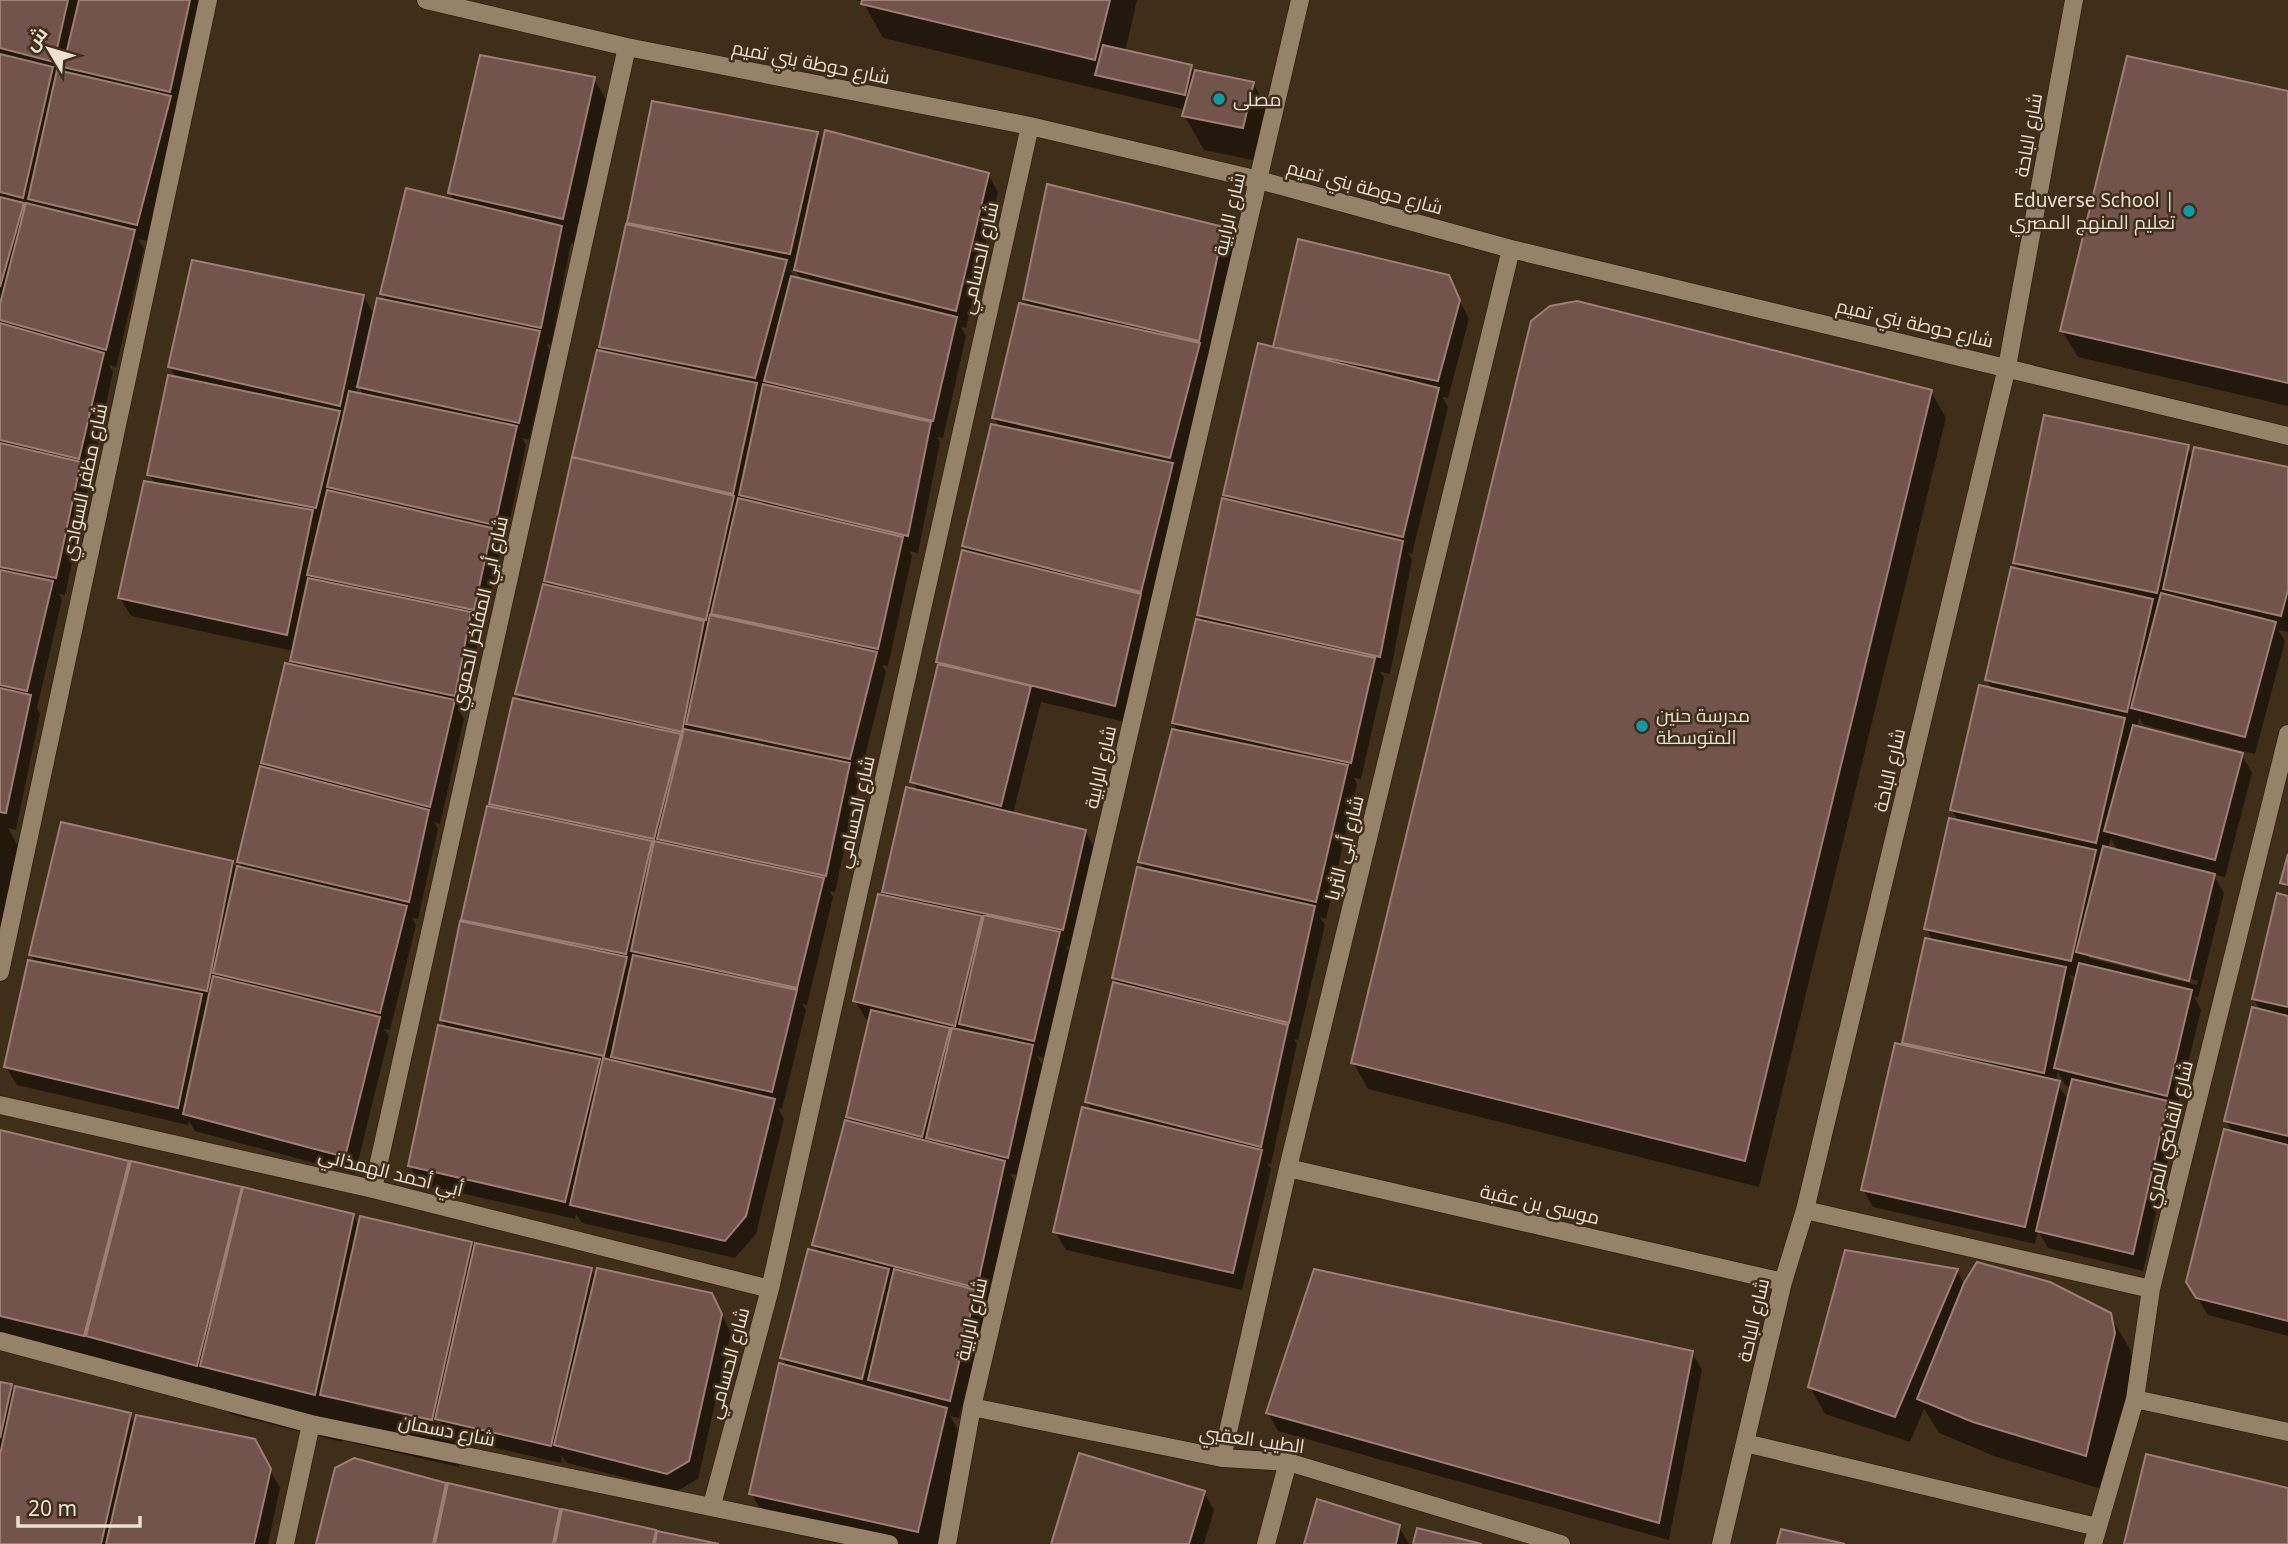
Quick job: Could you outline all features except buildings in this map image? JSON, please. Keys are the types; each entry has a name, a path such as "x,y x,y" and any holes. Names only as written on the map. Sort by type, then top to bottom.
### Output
{"street":[{"name":"شارع مظفر السوادي","path":"0,972 208,0"},
{"name":"شارع حوطة بني تميم","path":"426,0 627,47 1030,126 1259,180 1511,248 2288,436"},
{"name":"شارع الرابية","path":"947,1544 972,1407 1300,0"},
{"name":"شارع الباحة","path":"1721,1544 1783,1282 1805,1210 2007,367 2074,0"},
{"name":"شارع أبي المفاخر الحموي","path":"373,1189 627,47"},
{"name":"شارع الحسامي","path":"712,1505 770,1289 1030,126"},
{"name":"شارع أبي الثريا","path":"1222,1458 1288,1168 1511,248"},
{"name":"شارع القاضي المري","path":"2095,1536 2135,1399 2151,1289 2288,734"},
{"name":"أبي أحمد الهمذاني","path":"0,1105 373,1189 770,1289"},
{"name":"موسى بن عقبة","path":"1288,1168 1783,1282"},
{"path":"1805,1210 2151,1289"},
{"name":"شارع دسمان","path":"0,1341 311,1424 712,1505 889,1544"},
{"path":"2135,1399 2288,1432"},
{"name":"الطيب العقبي","path":"972,1407 1222,1458 1288,1462 1561,1544"},
{"path":"285,1544 311,1424"},
{"path":"1745,1443 2095,1536"},
{"path":"1266,1544 1288,1462"}],"place":[{"name":"مصلى","path":"1219,99"},
{"name":"Eduverse School | تعليم المنهج المصري","path":"2189,211"},
{"name":"مدرسة حنين المتوسطة","path":"1642,726"}]}
